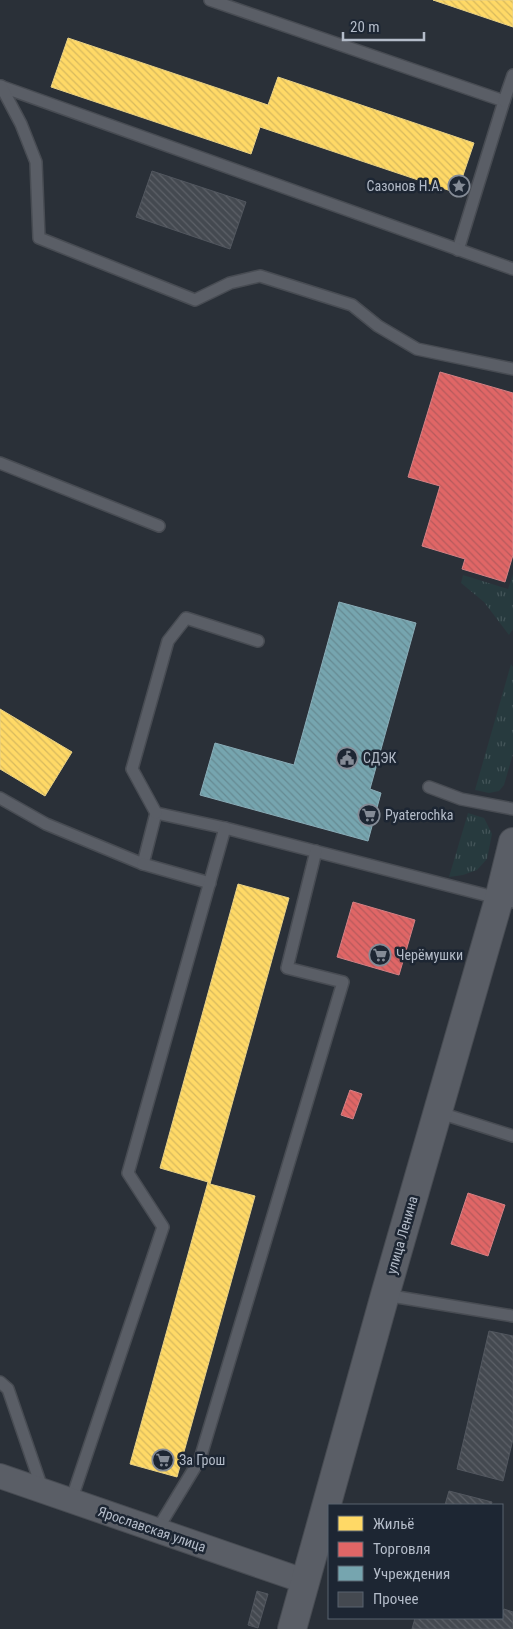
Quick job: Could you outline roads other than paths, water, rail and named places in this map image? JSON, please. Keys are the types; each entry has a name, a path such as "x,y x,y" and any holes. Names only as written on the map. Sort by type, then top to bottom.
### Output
{"street":[{"name":"улица Ленина","path":"292,1629 437,1112 506,901 513,842"},
{"name":"Ярославская улица","path":"0,1476 304,1581"}],"lane":[{"path":"210,0 504,101"},
{"path":"458,250 513,74"},
{"path":"0,86 513,269"},
{"path":"0,86 21,124 36,162 39,238 195,300 230,283 260,276 352,305 378,326 417,348 513,369"},
{"path":"0,463 159,526"},
{"path":"142,864 156,814 132,769 168,641 186,618 258,640"},
{"path":"430,787 461,798 513,810"},
{"path":"0,798 46,824 142,864 210,883"},
{"path":"156,814 225,828 506,901"},
{"path":"71,1501 162,1227 128,1173 225,828"},
{"path":"157,1530 200,1459 343,982 287,968 316,851"},
{"path":"437,1112 513,1136"},
{"path":"385,1295 513,1316"},
{"path":"0,1382 8,1389 44,1492"}],"place":[{"name":"Сазонов Н.А.","path":"459,186"},
{"name":"СДЭК","path":"347,758"},
{"name":"Pyaterochka","path":"369,815"},
{"name":"Черёмушки","path":"380,955"},
{"name":"За Грош","path":"163,1460"}]}
